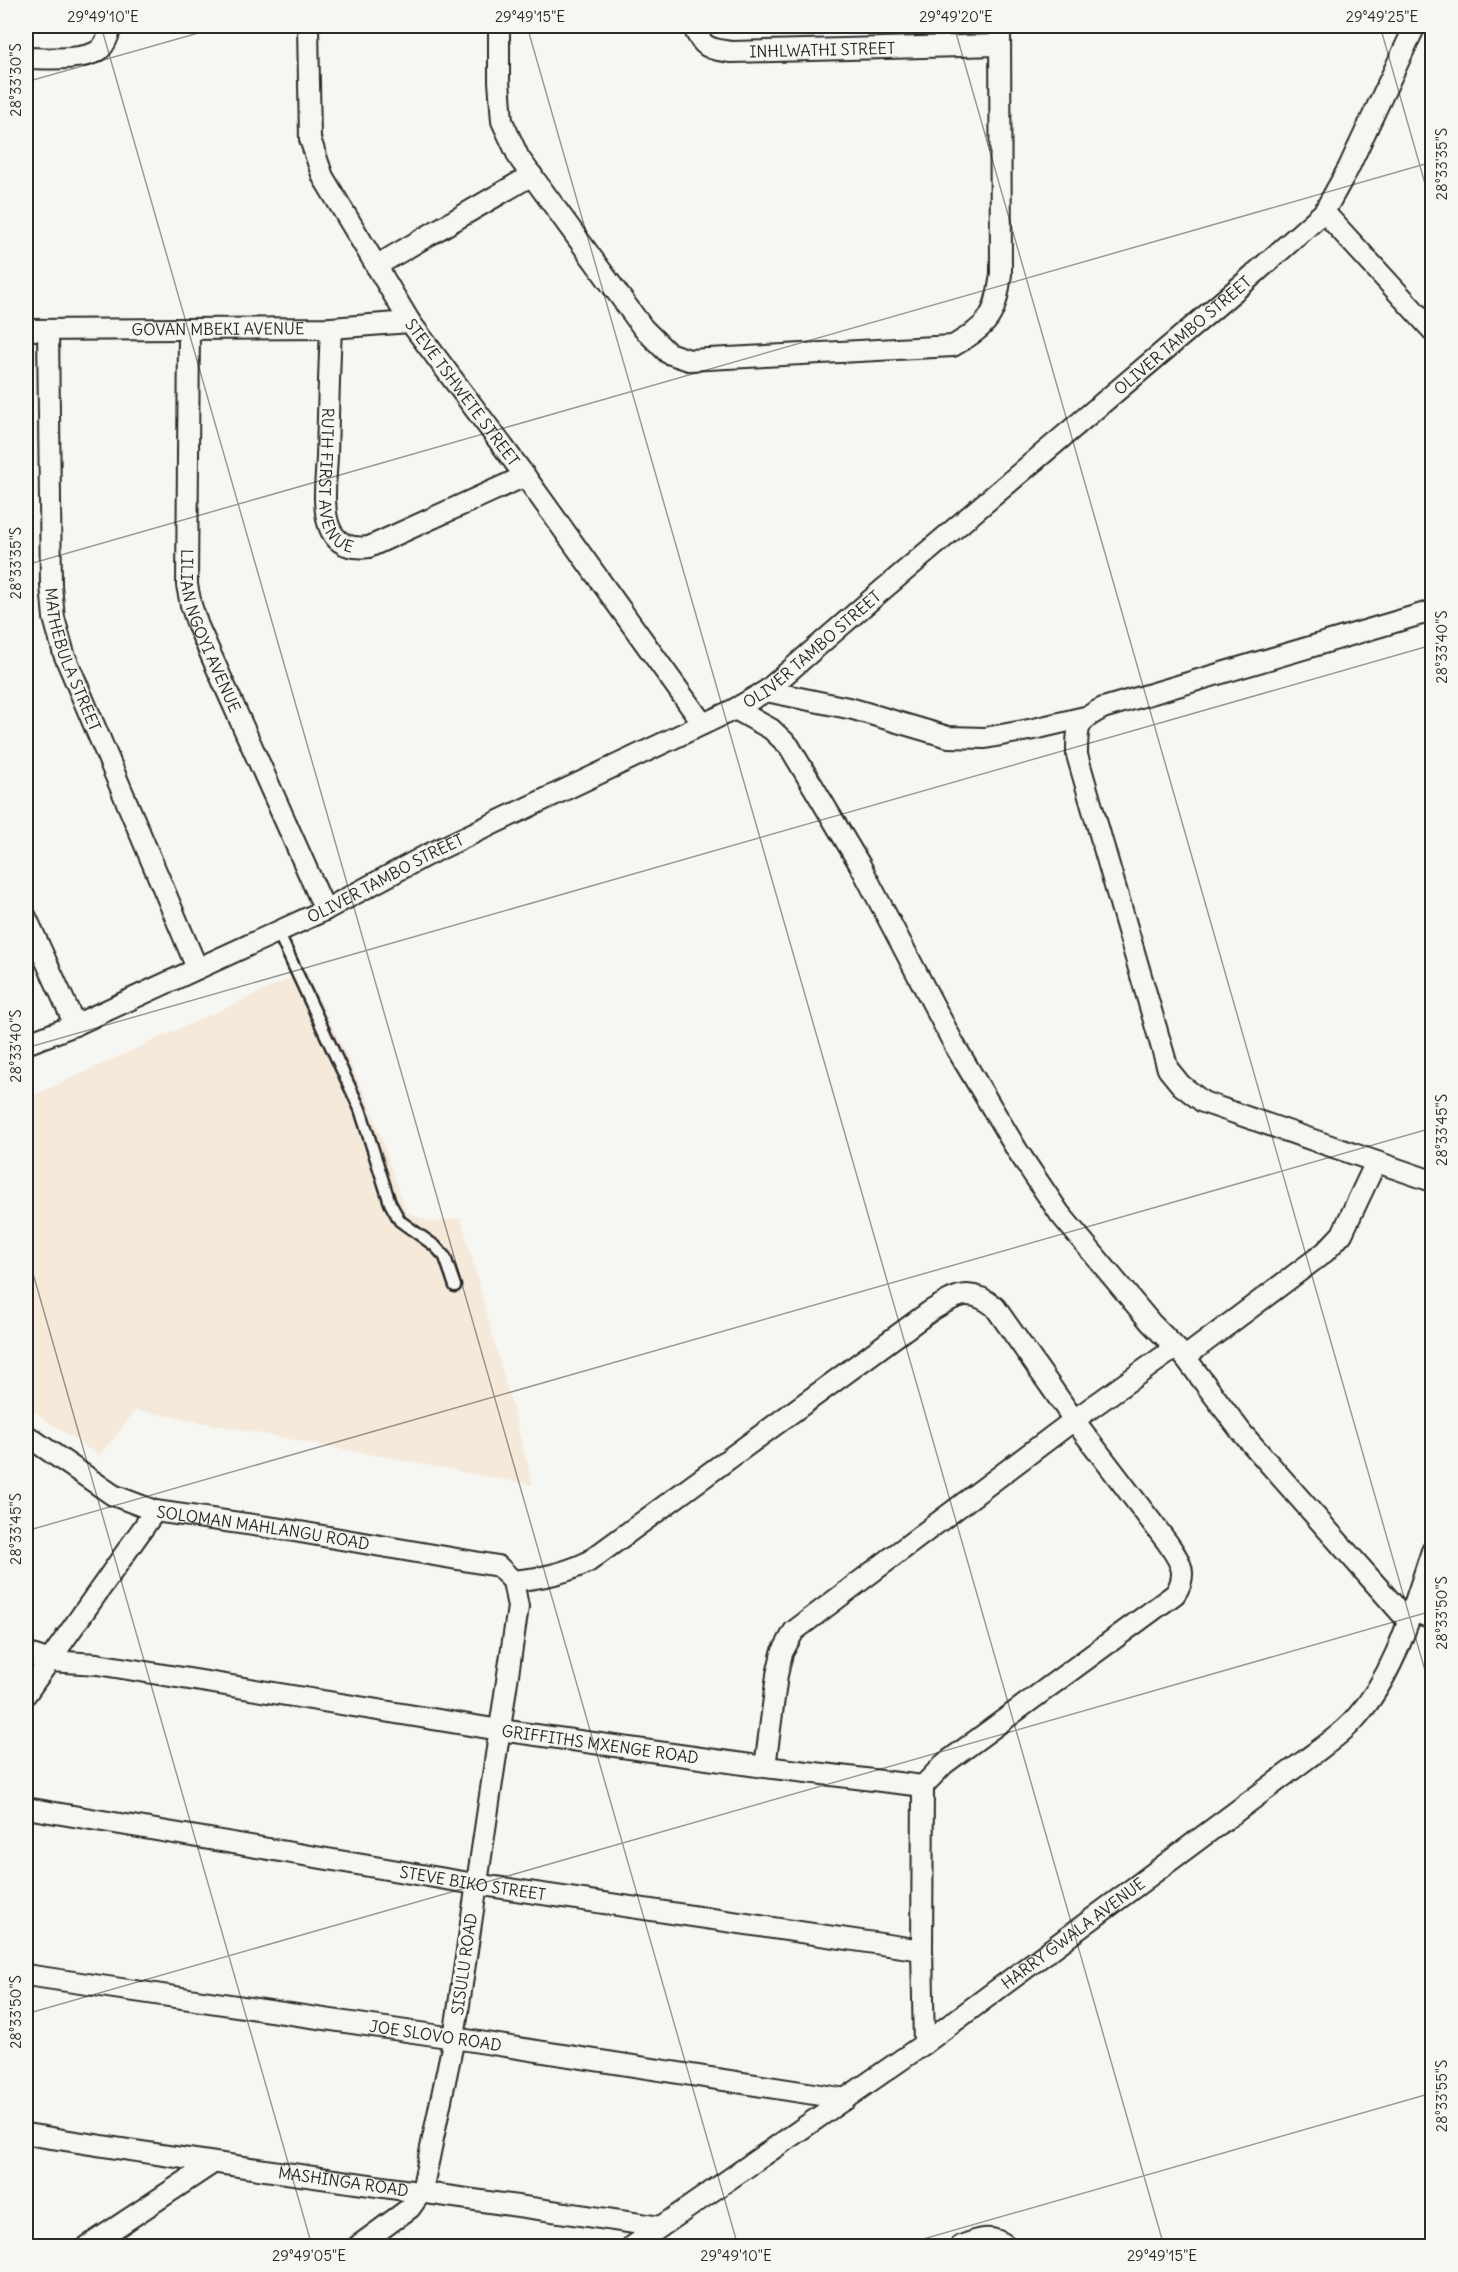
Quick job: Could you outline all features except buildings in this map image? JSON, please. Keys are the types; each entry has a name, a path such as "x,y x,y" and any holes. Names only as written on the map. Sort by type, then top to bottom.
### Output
{"street":[{"path":"26,58 70,57 99,50 108,39 111,26"},
{"name":"STEVE TSHWETE STREET","path":"308,26 310,139 323,177 410,322 525,476 703,724"},
{"path":"499,26 502,121 519,158 643,328 668,353 689,360 953,346 980,330 996,305 1001,274 1000,26"},
{"name":"INHLWATHI STREET","path":"693,26 698,37 711,49 731,52 999,45"},
{"name":"OLIVER TAMBO STREET","path":"26,1044 75,1025 326,910 425,856 735,710 766,691 1324,212 1348,169 1415,26"},
{"path":"376,266 532,176"},
{"path":"1324,212 1432,330"},
{"name":"GOVAN MBEKI AVENUE","path":"26,330 189,331 331,328 410,322"},
{"name":"RUTH FIRST AVENUE","path":"331,328 326,502 330,527 338,540 357,549 369,547 525,476"},
{"name":"MATHEBULA STREET","path":"48,330 51,585 54,618 64,654 198,968"},
{"name":"LILIAN NGOYI AVENUE","path":"189,331 187,585 191,605 198,626 326,910"},
{"path":"766,691 854,709 948,737 985,738 1085,717 1103,708 1432,611"},
{"path":"735,710 771,729 789,746 860,865 955,1046 1017,1150 1060,1214 1150,1323 1180,1352 1242,1432 1410,1616 1432,1618"},
{"path":"1085,717 1077,733 1077,755 1168,1069 1180,1085 1203,1102 1432,1181"},
{"path":"26,916 75,1025"},
{"path":"765,1767 777,1675 782,1653 794,1631 1074,1420 1180,1352 1325,1252 1342,1234 1376,1162"},
{"path":"513,1581 547,1577 569,1571 588,1562 949,1299 966,1294 982,1297 995,1307 1074,1420 1172,1550 1183,1572 1182,1583 1175,1594 944,1764 923,1786 924,2044"},
{"name":"SOLOMAN MAHLANGU ROAD","path":"26,1435 113,1495 154,1511 288,1530 498,1566 513,1581"},
{"path":"26,1694 154,1511"},
{"name":"HARRY GWALA AVENUE","path":"633,2247 924,2044 1308,1758 1354,1720 1381,1686 1397,1654 1432,1551"},
{"name":"SISULU ROAD","path":"358,2247 410,2208 422,2191 454,2038 475,1884 500,1730 518,1607 513,1581"},
{"name":"GRIFFITHS MXENGE ROAD","path":"26,1653 50,1661 109,1666 500,1730 765,1767 923,1786"},
{"name":"STEVE BIKO STREET","path":"26,1808 475,1884 922,1950"},
{"name":"JOE SLOVO ROAD","path":"26,1975 846,2099"},
{"name":"MASHINGA ROAD","path":"26,2134 660,2227"},
{"path":"88,2247 213,2163"},
{"path":"961,2247 986,2238 997,2239 1007,2247"}],"lane":[{"path":"278,932 360,1109 390,1203 400,1221 435,1246 445,1257 455,1286"}],"shaded area":[{"path":"306,971 371,1107 406,1212 432,1223 461,1218 533,1485 136,1410 99,1456 26,1406 26,1099"}]}
